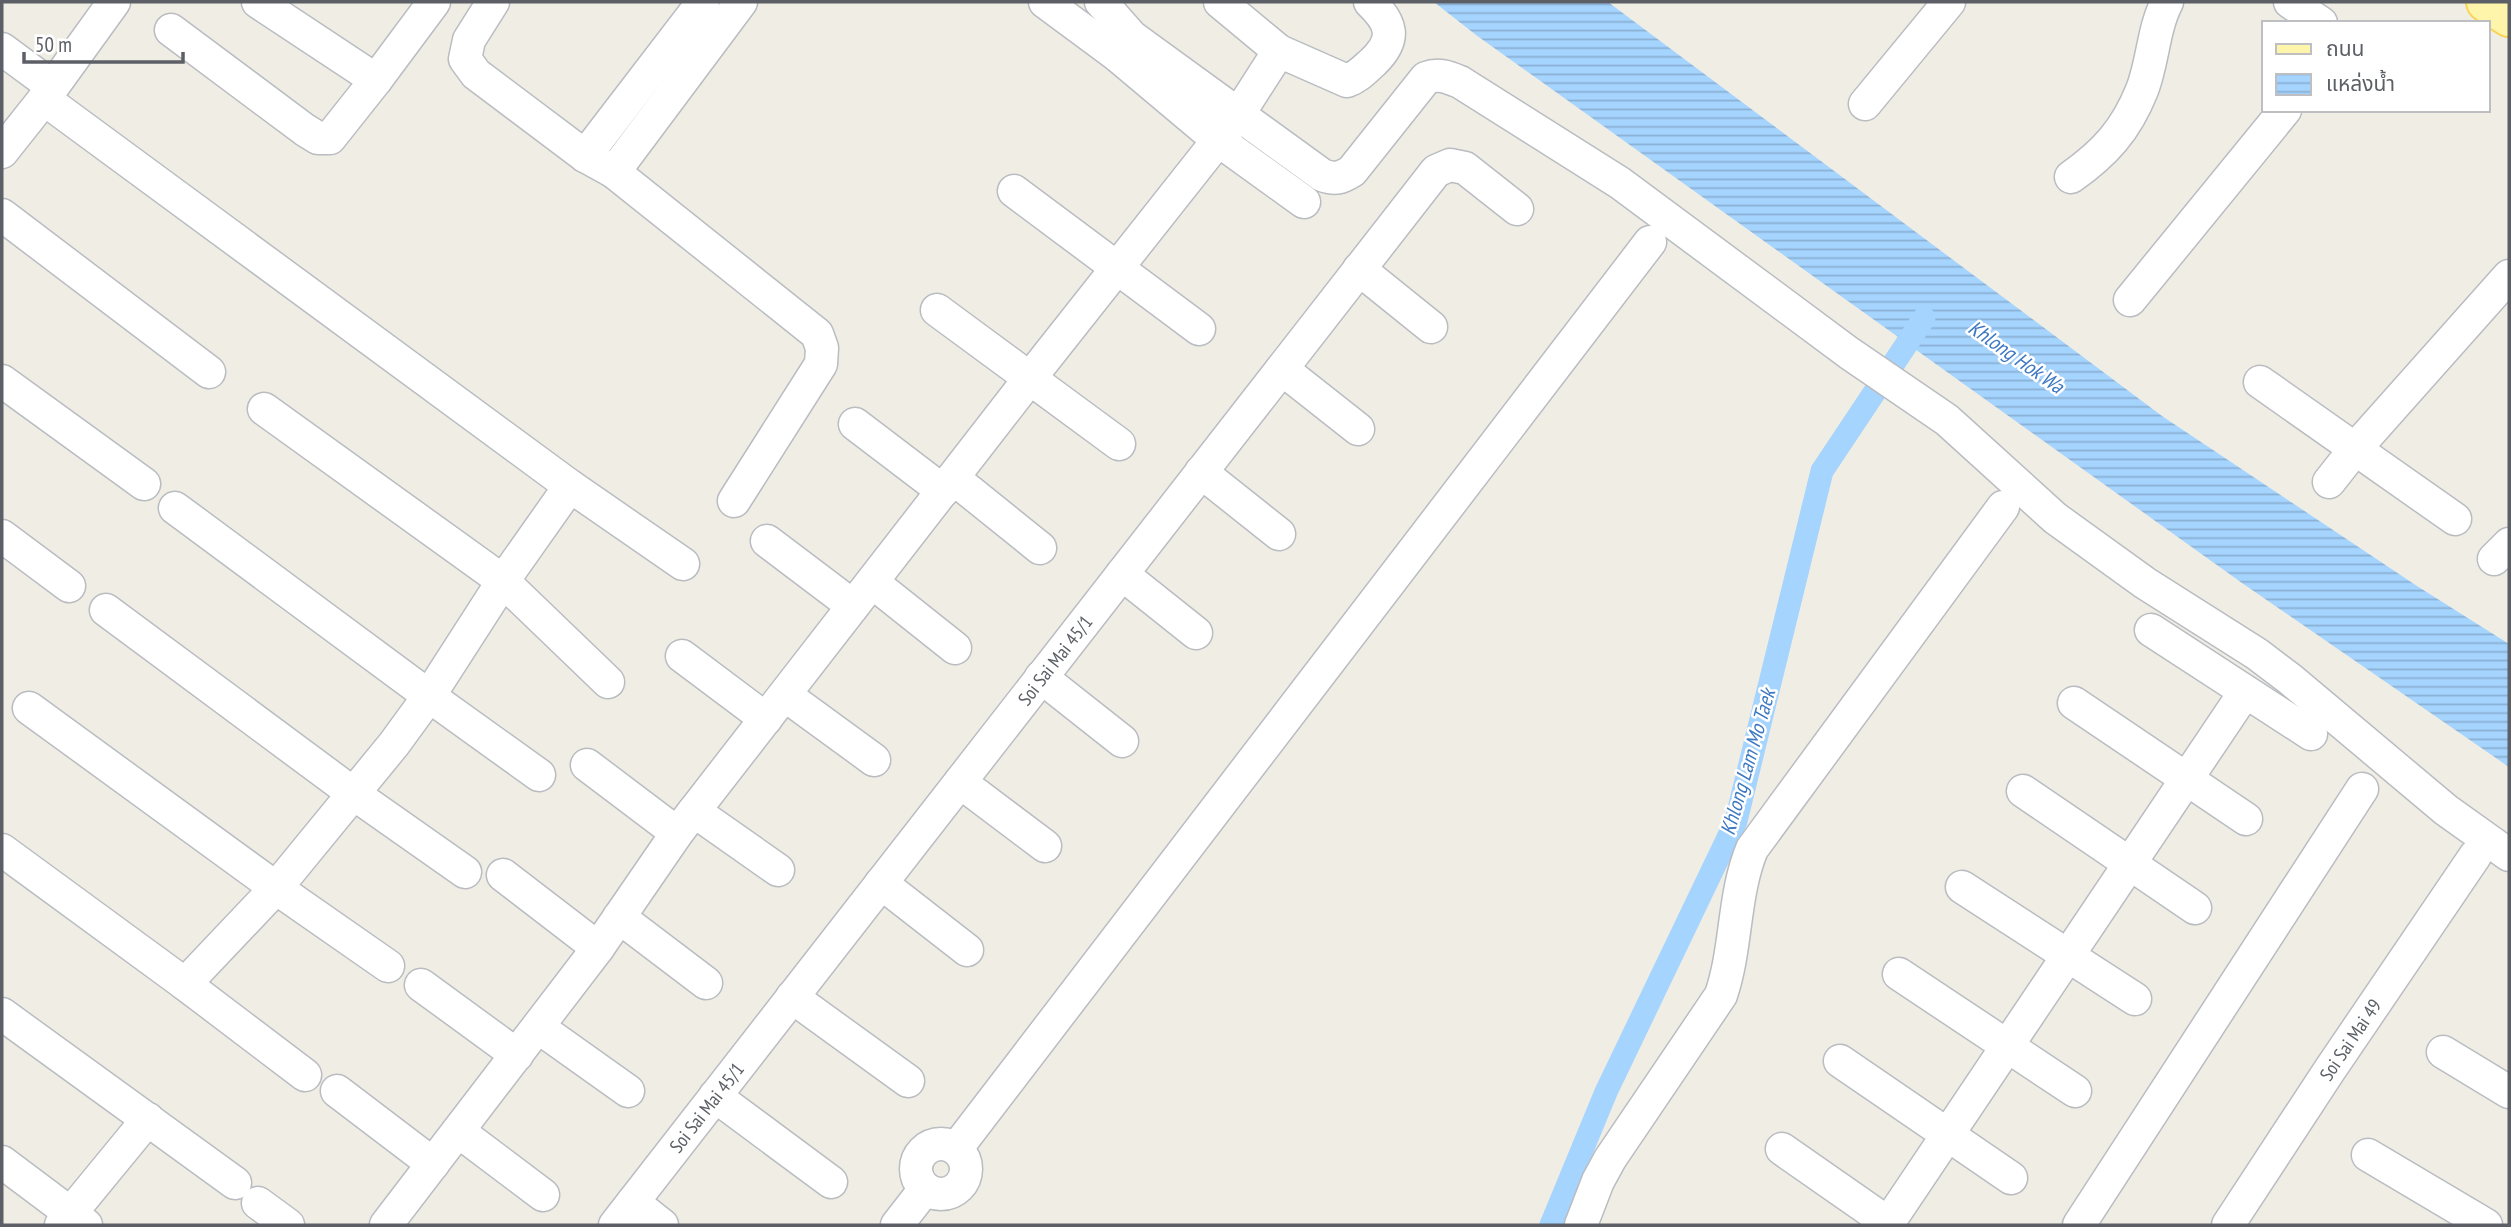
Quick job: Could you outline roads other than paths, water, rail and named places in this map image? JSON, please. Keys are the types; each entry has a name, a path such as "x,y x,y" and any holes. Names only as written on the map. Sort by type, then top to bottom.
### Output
{"main road":[{"path":"2486,2 2509,17"}],"street":[{"path":"2,152 114,2"},
{"path":"258,2 376,80"},
{"path":"493,2 469,40 465,59 476,74 584,156 614,173 817,334 822,348 821,364 734,501"},
{"path":"584,156 703,2"},
{"path":"614,173 741,2"},
{"path":"1045,2 1125,46 1238,115 1322,175 1341,178 1352,172 1426,78 1433,75 1446,76 1547,135 1620,183 1849,353 1947,420 2055,518 2145,583 2265,660 2446,810 2509,855"},
{"path":"1101,2 1125,46 1218,140 1304,202"},
{"path":"1220,2 1279,51 1347,82 1357,77 1389,42 1389,26 1370,2"},
{"path":"1865,104 1949,2"},
{"path":"2071,177 2098,158 2118,135 2142,90 2167,2"},
{"path":"2290,2 2318,21"},
{"path":"171,30 318,138 330,138 432,3"},
{"path":"2,49 48,92 570,485 683,564"},
{"path":"386,1225 598,948 686,822 1238,115 1279,51"},
{"path":"2130,300 2283,112"},
{"name":"Soi Sai Mai 45/1","path":"624,1214 1436,171 1450,165 1465,168 1517,209"},
{"path":"1014,191 1199,329"},
{"path":"2,215 209,372"},
{"path":"897,1225 925,1189 916,1174 918,1157 931,1146 939,1144 956,1149 1650,242"},
{"path":"1359,269 1431,327"},
{"path":"2329,482 2355,449 2509,276"},
{"path":"937,310 1119,444"},
{"path":"1282,369 1357,429"},
{"path":"2,381 144,484"},
{"path":"2260,382 2455,519"},
{"path":"264,409 503,581 608,682"},
{"path":"855,424 1040,548"},
{"path":"1201,472 1279,534"},
{"path":"185,984 276,888 354,794 429,696 503,581 570,485"},
{"path":"1581,1225 1598,1181 1610,1159 1721,995 1728,974 1745,868 1752,849 2003,506"},
{"path":"175,508 539,775"},
{"path":"2,536 69,586"},
{"path":"767,541 955,648"},
{"path":"1122,574 1196,633"},
{"path":"106,610 354,794 465,872"},
{"path":"2151,630 2311,734"},
{"path":"682,656 766,719"},
{"path":"1041,677 1122,741"},
{"path":"1782,1149 1889,1225 2245,692"},
{"path":"785,695 874,760"},
{"path":"2074,703 2246,819"},
{"path":"29,708 388,966"},
{"path":"587,765 686,822 778,870"},
{"path":"960,782 1045,846"},
{"path":"2079,1225 2362,789"},
{"path":"2023,792 2195,908"},
{"path":"2,850 304,1075"},
{"name":"Soi Sai Mai 49","path":"2228,1225 2475,856"},
{"path":"503,875 598,948"},
{"path":"881,883 967,950"},
{"path":"1962,887 2135,999"},
{"path":"619,917 706,983"},
{"path":"1899,974 2075,1091"},
{"path":"421,985 517,1055"},
{"path":"792,997 908,1081"},
{"path":"2,1014 148,1119 288,1225"},
{"path":"538,1027 628,1091"},
{"path":"2443,1052 2509,1092"},
{"path":"1840,1060 2011,1178"},
{"path":"337,1091 433,1164"},
{"path":"715,1096 831,1182"},
{"path":"2,1162 72,1221 148,1119"},
{"path":"458,1132 543,1195"},
{"path":"2368,1155 2486,1225"},
{"path":"624,1214 662,1225"}],"water":[{"name":"Khlong Hok Wa","path":"1434,2 1608,2 2162,416 2509,644 2509,767 2242,583 1476,35"}],"waterway":[{"name":"Khlong Lam Mo Taek","path":"1551,1225 1606,1092 1736,821 1822,471 1924,318"}]}
